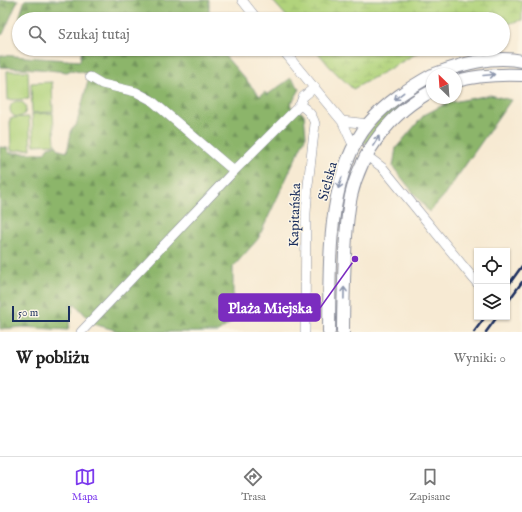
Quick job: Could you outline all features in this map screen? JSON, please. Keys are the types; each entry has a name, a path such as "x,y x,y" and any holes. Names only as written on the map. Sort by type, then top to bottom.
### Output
{"main road":[{"name":"Sielska","path":"452,68 482,60 522,60"},
{"path":"462,80 477,76 501,74 522,75"},
{"name":"Sielska","path":"329,332 330,266 336,196 346,165 354,147 369,124 386,106 409,88 426,79"},
{"name":"Sielska","path":"343,332 346,224 351,196 360,170 381,133 399,114 412,103 426,95"}],"street":[{"path":"242,0 251,12"},
{"path":"288,56 342,121 354,147"},
{"path":"90,77 102,84 136,92 151,100 234,171"},
{"path":"81,332 300,104 303,97 315,87"},
{"name":"Kapitańska","path":"300,104 312,115 314,124 306,213 305,332"},
{"path":"342,121 369,124"},
{"path":"367,156 383,168 474,279"}],"green space":[{"path":"0,0 18,0 3,34 0,35"},
{"path":"25,0 209,0 209,12 21,12"},
{"path":"272,0 522,0 522,20 510,23 510,12 283,12"},
{"path":"0,55 80,61 81,56 225,56 260,96 265,92 267,95 291,78 300,89 290,106 304,114 306,136 258,239 233,267 233,321 218,332 121,332 94,324 74,303 68,330 23,327 0,329 0,147 7,148 9,153 44,153 48,147 56,145 59,150 67,152 72,128 76,126 90,74 71,70 67,72 0,67"},
{"path":"321,56 412,56 353,89"},
{"path":"7,71 28,71 29,99 8,100"},
{"path":"52,82 53,112 32,113 31,83"},
{"path":"426,85 426,90 368,142 363,143 376,123 403,100"},
{"path":"490,95 511,100 443,197 429,212 393,167 396,148 424,115 445,104 462,104 462,100"},
{"path":"18,101 25,106 26,109 21,116 18,117 11,112 10,109 15,102"},
{"path":"53,113 55,144 34,145 32,114"},
{"path":"29,117 31,149 11,151 10,118"}],"railway":[{"path":"509,284 522,266"},
{"path":"510,299 522,282"},
{"path":"474,332 483,320"},
{"path":"486,332 495,320"}],"place":[{"name":"Plaża Miejska","path":"355,259"}]}
